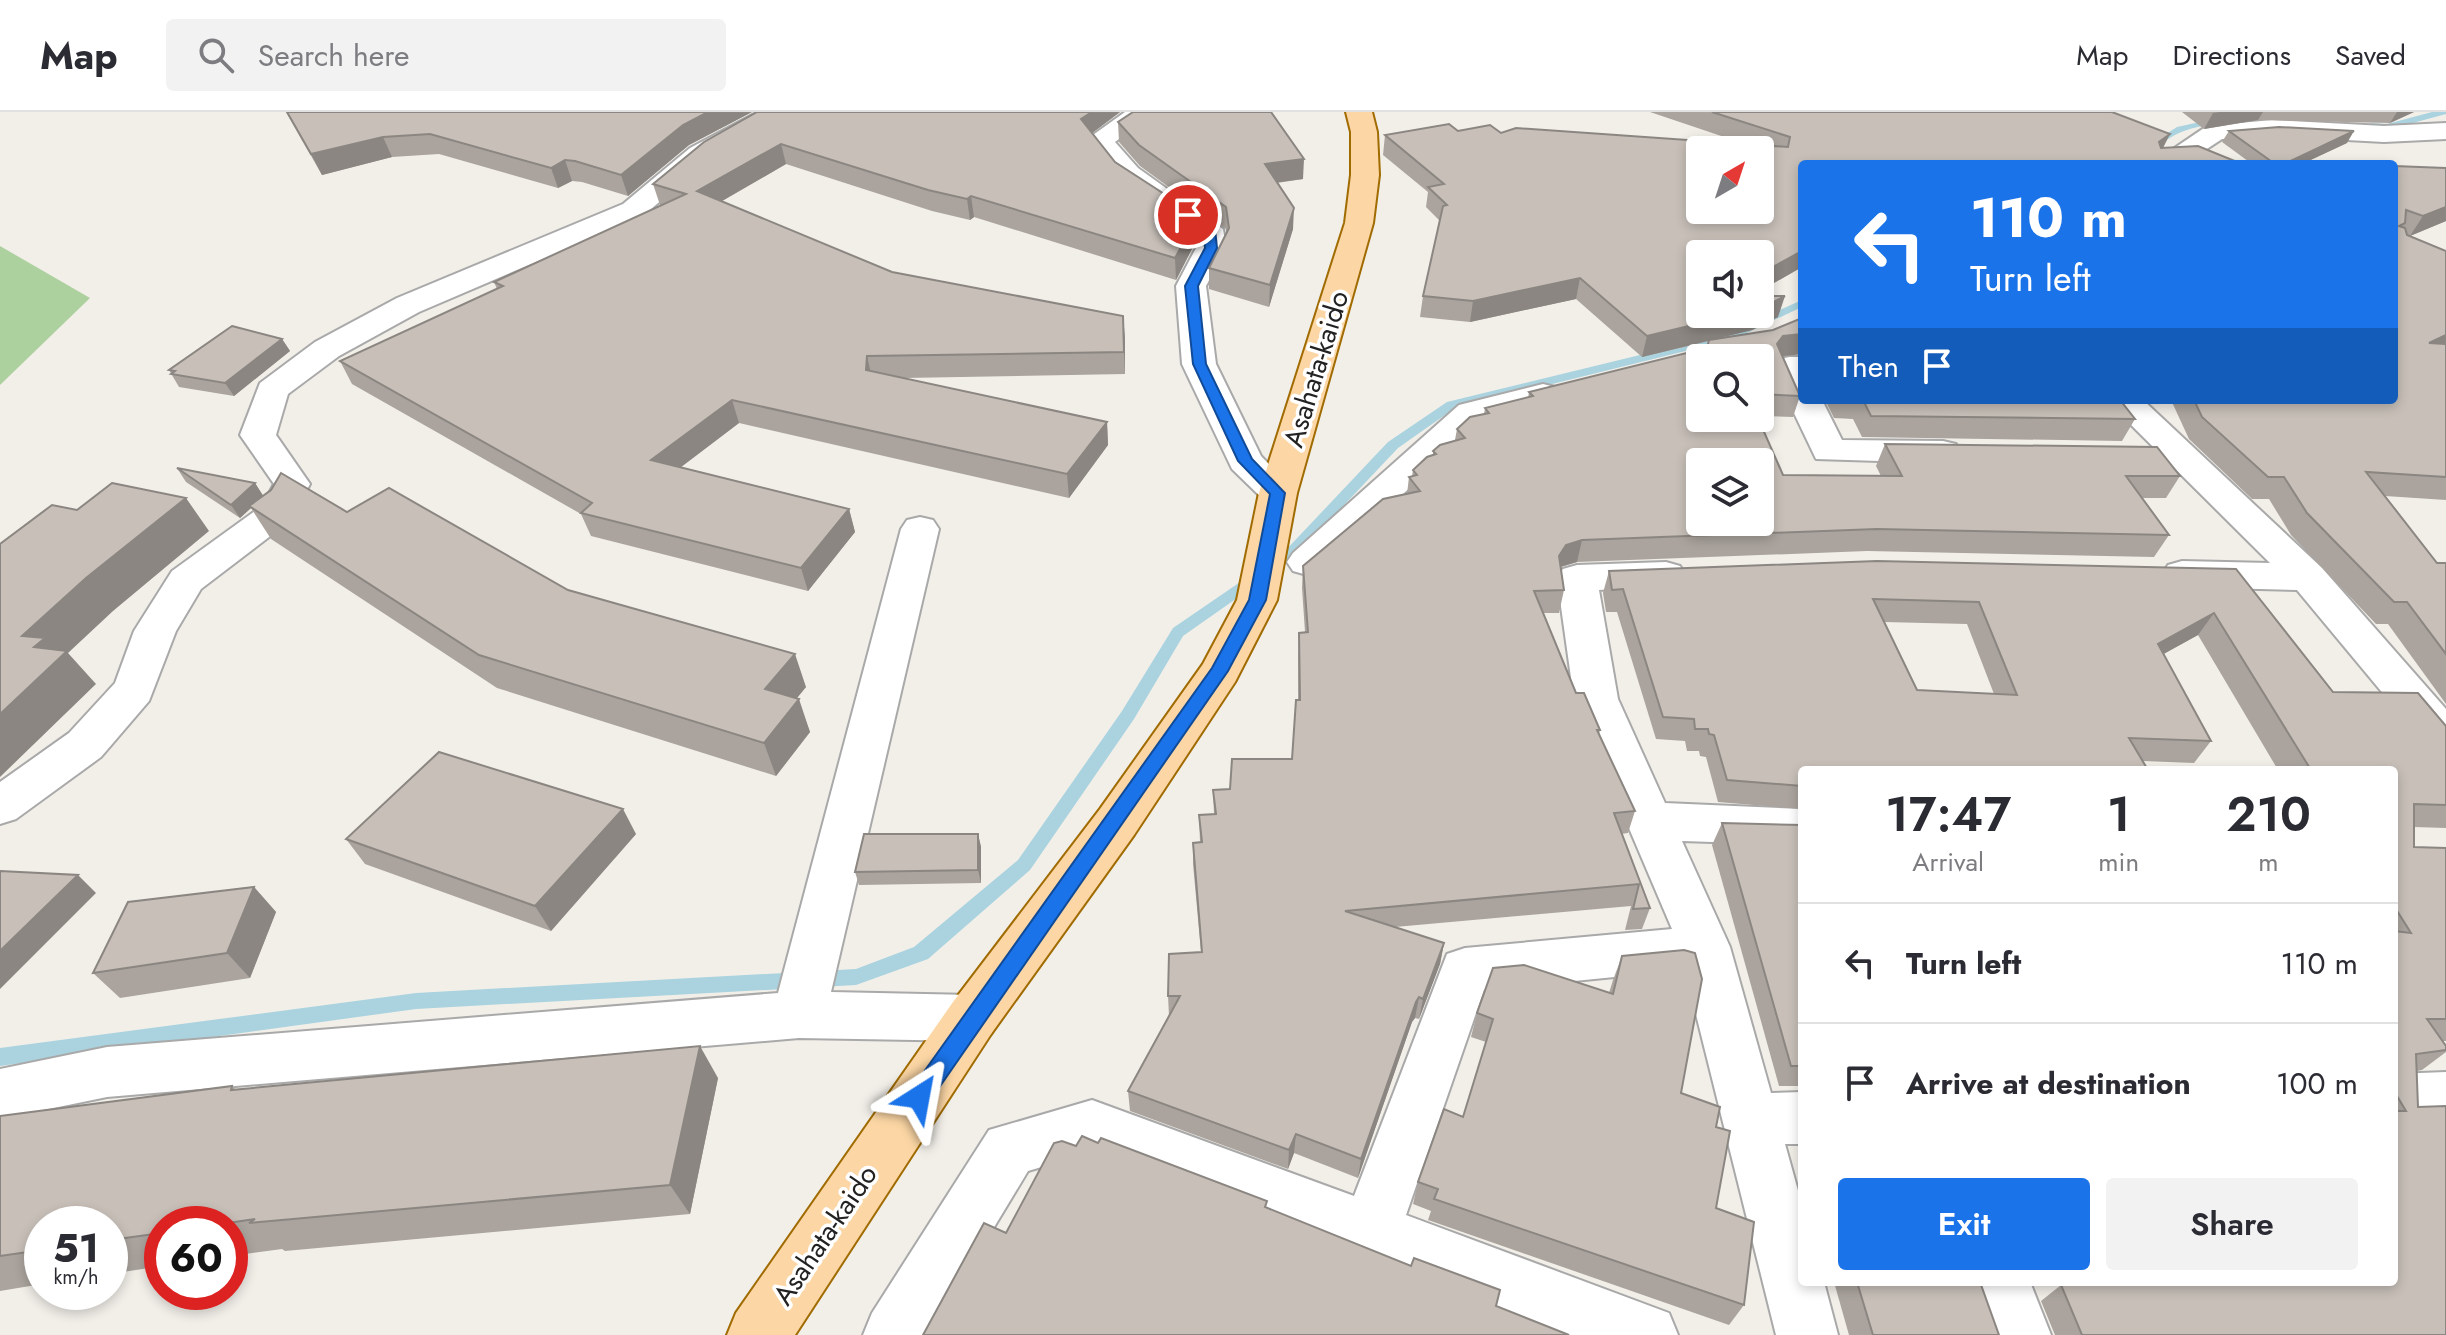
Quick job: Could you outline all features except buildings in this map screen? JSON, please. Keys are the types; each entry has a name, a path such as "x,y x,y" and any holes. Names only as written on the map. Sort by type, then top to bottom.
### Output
{"main road":[{"name":"Asahata-kaido","path":"758,1335 972,1018 1117,822 1220,671 1257,600 1278,493 1325,346 1359,223 1365,175 1364,132 1359,112"}],"street":[{"path":"0,806 85,745 134,690 155,631 186,580 277,513 292,484 258,435 272,390 327,349 408,305 633,210 699,154 777,112"},
{"path":"1138,113 1099,140 1128,174 1209,229 1211,248 1191,286 1199,364 1245,461 1278,493"},
{"path":"2175,148 2216,132 2272,128 2384,134 2446,131"},
{"path":"2175,148 2206,160"},
{"path":"1798,367 1789,367 1798,386"},
{"path":"1307,562 1471,412 1579,385"},
{"path":"1807,404 1829,451 1973,452"},
{"path":"2127,404 2308,577 2446,738"},
{"path":"2132,454 2180,455"},
{"path":"799,1015 920,529"},
{"path":"1715,573 1577,578 1596,699 1705,947 1776,1119 1798,1272"},
{"path":"2135,573 2308,577"},
{"path":"1650,821 1798,827"},
{"path":"1371,1231 1465,970 1705,947"},
{"path":"0,1094 107,1072 799,1015 972,1018"},
{"path":"2398,1099 2446,1097"},
{"path":"894,1335 1009,1149 1092,1126 1647,1335"},
{"path":"1800,1286 1807,1335"},
{"path":"2002,1286 2020,1335"}],"green space":[{"path":"0,246 90,298 0,385"}],"waterway":[{"path":"2371,126 2387,127 2443,112"},
{"path":"2132,160 2181,129 2226,122 2284,122"},
{"path":"0,1057 416,1001 856,977 921,953 1024,865 1128,715 1178,632 1289,555 1393,445 1451,405 1730,337 1798,305"}],"route":[{"path":"919,1097 972,1018 1117,822 1220,671 1257,600 1278,493 1245,461 1199,364 1191,286 1211,248 1209,229 1188,215"}]}
